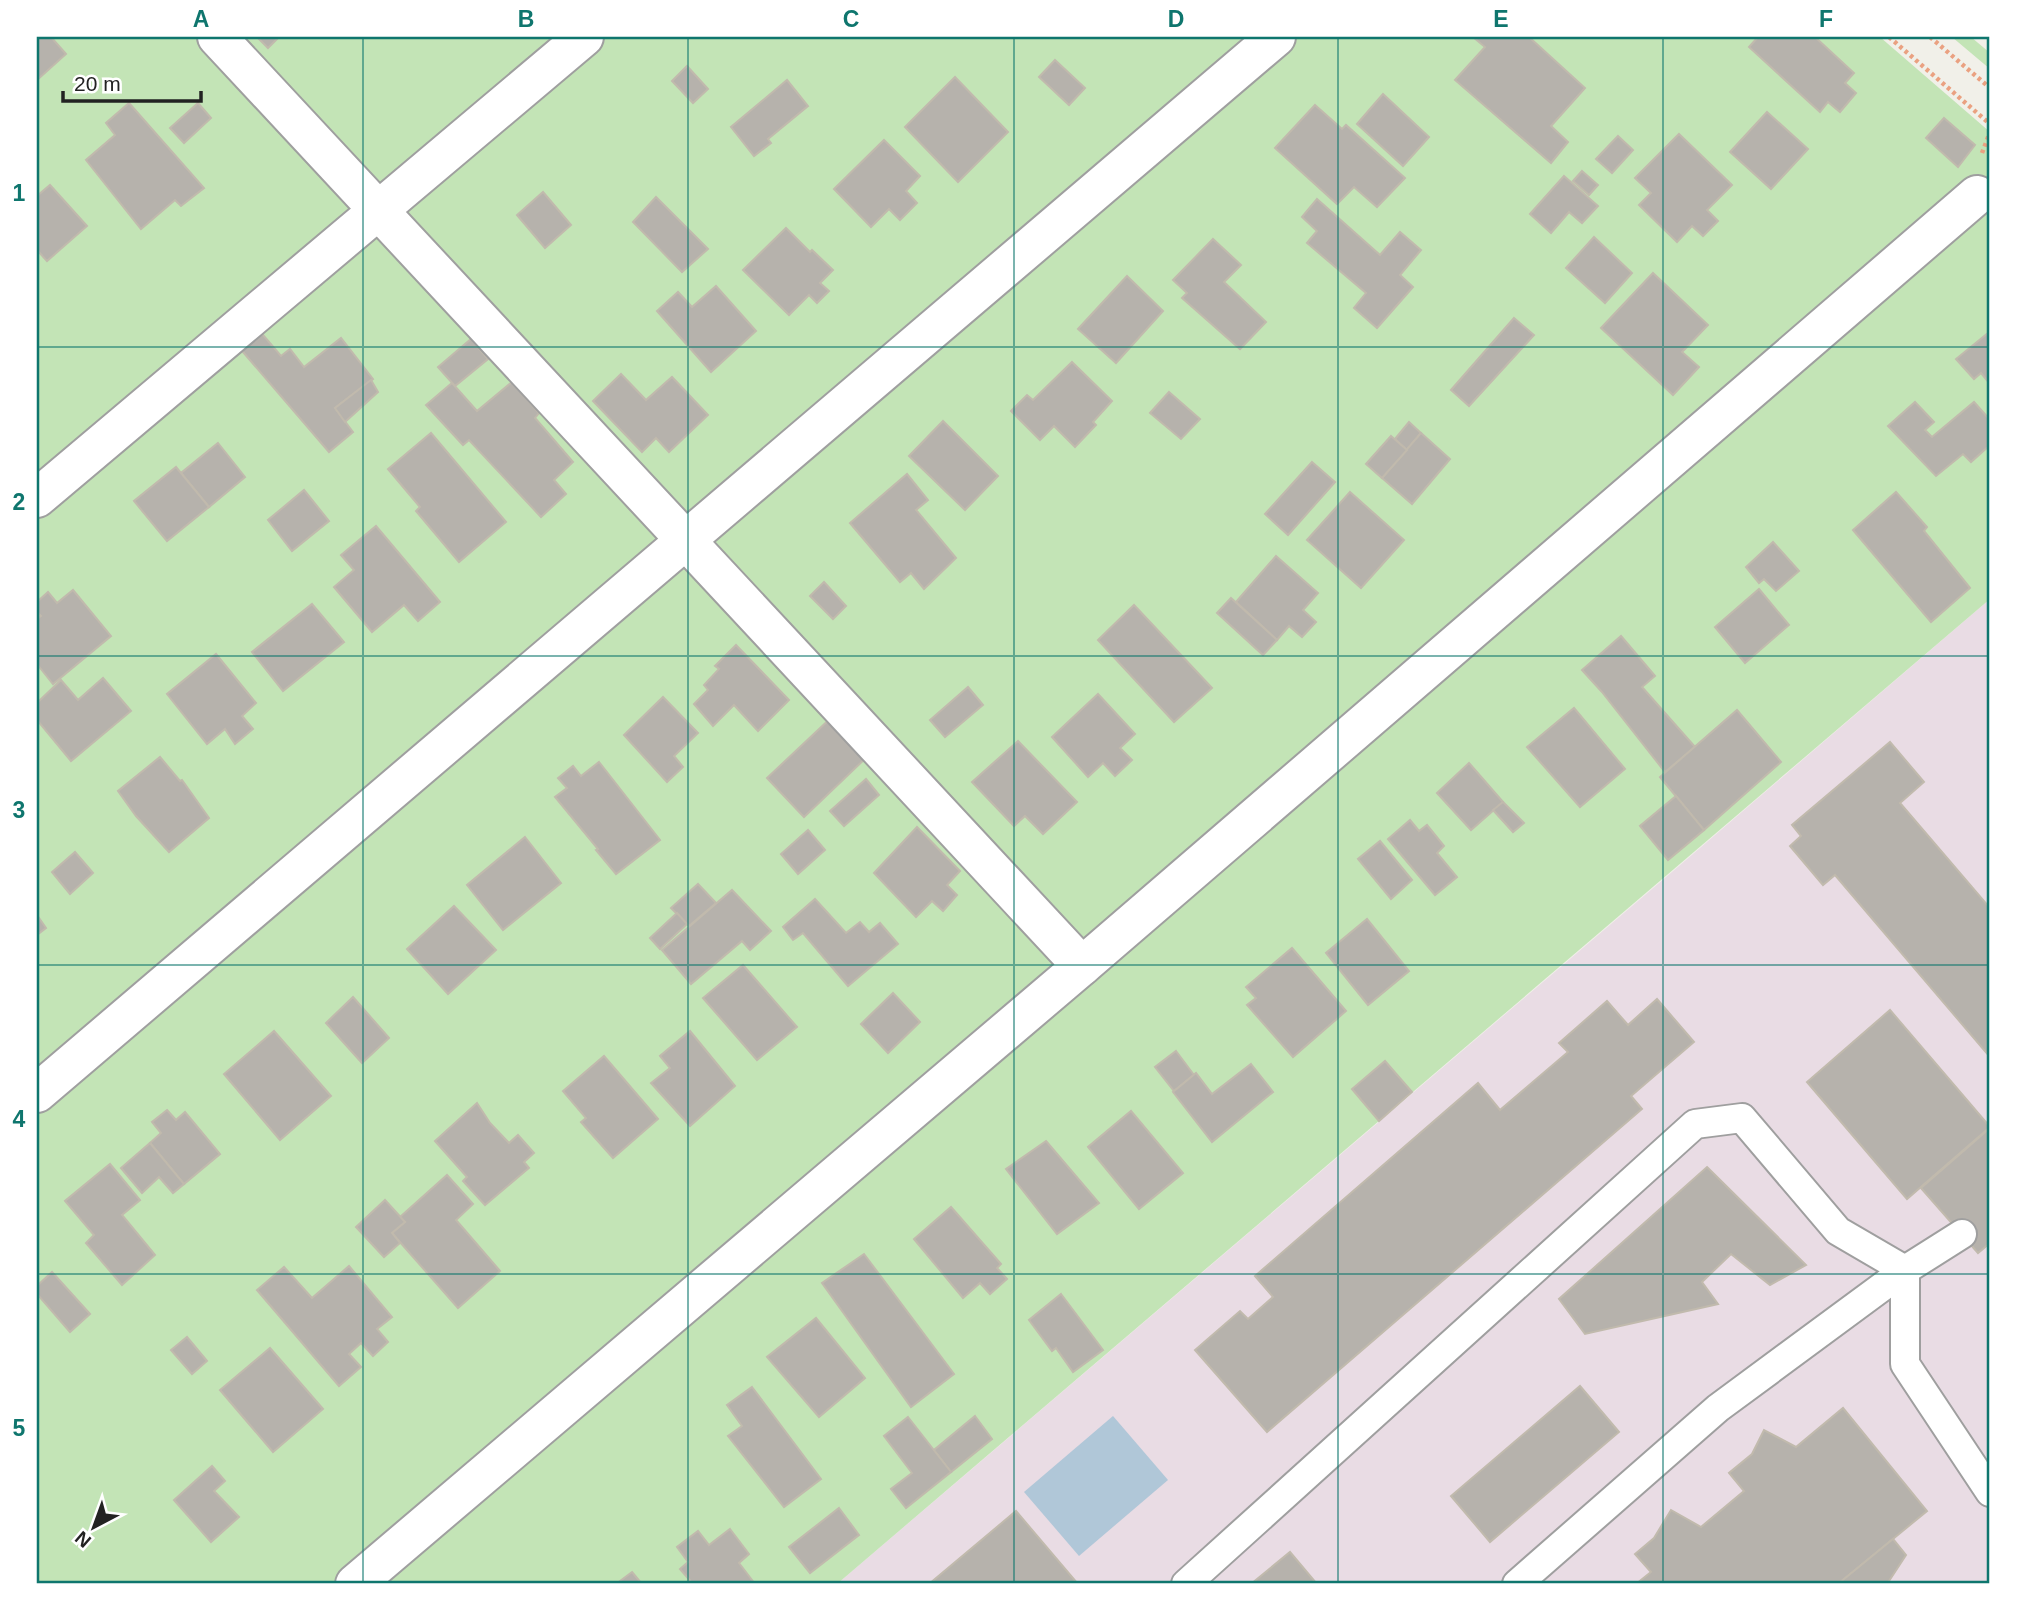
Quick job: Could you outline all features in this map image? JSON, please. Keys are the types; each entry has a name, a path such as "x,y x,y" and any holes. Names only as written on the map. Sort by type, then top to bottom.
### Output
{"street":[{"path":"217,37 1082,966"},
{"path":"37,498 584,37"},
{"path":"37,1093 1276,37"},
{"path":"355,1584 1082,966 1977,195"}],"lane":[{"path":"1186,1584 1695,1124 1742,1118 1838,1231 1905,1270"},
{"path":"1517,1584 1718,1408 1905,1270 1962,1234"},
{"path":"1905,1270 1905,1364 1990,1492"}],"path":[{"path":"1889,37 1990,124"},
{"path":"1930,37 1990,88"}],"shaded area":[{"path":"1990,599 1990,1584 837,1584 1679,866"}],"green space":[{"path":"37,37 1880,37 1990,132 1990,599 837,1584 37,1584"},
{"path":"1952,37 1971,37 1990,53 1990,69"}],"water":[{"path":"1113,1416 1168,1480 1079,1556 1024,1492"}],"building":[{"path":"37,37 51,37 66,54 37,80"},
{"path":"257,37 279,37 268,48"},
{"path":"1473,37 1529,37 1585,88 1551,126 1568,142 1551,163 1455,80 1485,47"},
{"path":"1758,37 1815,37 1854,73 1845,83 1856,93 1840,112 1828,102 1820,112 1749,47"},
{"path":"1055,60 1085,88 1069,105 1039,77"},
{"path":"687,66 708,89 693,103 672,81"},
{"path":"955,77 1008,132 958,182 905,127"},
{"path":"787,80 808,106 768,139 771,143 754,156 731,127"},
{"path":"1383,94 1429,137 1403,166 1357,124"},
{"path":"129,103 204,188 181,206 175,200 141,229 86,160 115,135 106,123"},
{"path":"198,103 211,118 184,143 170,128"},
{"path":"1315,105 1342,129 1346,125 1405,178 1377,207 1354,187 1337,204 1275,148"},
{"path":"1767,112 1808,149 1771,189 1730,152"},
{"path":"1944,118 1975,145 1958,167 1926,138"},
{"path":"1679,134 1732,185 1707,210 1718,221 1703,236 1692,226 1677,242 1639,205 1651,193 1635,178"},
{"path":"1618,136 1633,150 1612,173 1596,159"},
{"path":"884,140 920,176 906,191 917,203 900,220 889,209 871,227 834,189"},
{"path":"1582,171 1598,185 1589,195 1573,181"},
{"path":"1564,176 1598,206 1582,223 1569,212 1551,233 1530,214"},
{"path":"50,185 87,226 47,261 37,250 37,196"},
{"path":"543,192 571,225 545,248 517,215"},
{"path":"656,197 708,249 682,272 633,222"},
{"path":"1317,199 1380,255 1400,232 1421,250 1400,275 1413,287 1377,328 1354,308 1366,293 1307,243 1317,231 1302,217"},
{"path":"786,228 833,270 820,283 829,291 817,303 809,295 789,315 743,270"},
{"path":"1594,237 1632,273 1605,303 1566,268"},
{"path":"1213,239 1241,265 1224,282 1266,322 1240,349 1182,298 1187,293 1173,280"},
{"path":"1653,273 1708,325 1682,352 1699,367 1673,395 1601,328"},
{"path":"1127,276 1163,311 1116,363 1078,329"},
{"path":"716,286 756,331 711,372 657,311 678,292 692,307"},
{"path":"1514,318 1534,335 1469,406 1451,390"},
{"path":"257,328 281,356 290,349 304,367 341,338 373,379 335,408 353,432 329,452 237,345"},
{"path":"1988,333 1990,384 1981,373 1974,379 1956,359"},
{"path":"471,339 488,359 455,386 438,367"},
{"path":"1072,362 1112,401 1093,422 1096,425 1075,447 1054,426 1040,440 1011,411 1027,395 1033,400"},
{"path":"621,374 646,400 672,377 708,415 669,452 656,438 642,452 593,401"},
{"path":"371,380 378,392 345,422 335,408"},
{"path":"512,382 539,413 535,418 573,462 554,480 566,494 541,517 469,440 463,445 426,405 452,383 477,411"},
{"path":"1169,392 1200,419 1181,439 1150,413"},
{"path":"1915,402 1934,422 1925,430 1932,437 1974,402 1990,420 1990,445 1971,462 1963,454 1936,476 1888,426"},
{"path":"943,421 998,476 965,510 909,456"},
{"path":"1409,422 1421,433 1407,450 1395,439"},
{"path":"431,433 506,522 459,562 416,511 420,507 388,469"},
{"path":"1421,433 1450,459 1412,504 1382,478"},
{"path":"1391,436 1407,450 1382,478 1366,464"},
{"path":"218,443 245,477 209,507 181,473"},
{"path":"1312,462 1335,482 1288,535 1265,514"},
{"path":"176,467 209,507 167,541 134,501"},
{"path":"907,474 928,500 916,510 956,558 924,589 911,573 900,582 850,523"},
{"path":"304,490 329,521 292,551 268,520"},
{"path":"1350,492 1404,540 1361,588 1307,540"},
{"path":"1896,492 1927,527 1924,531 1970,588 1931,622 1853,530"},
{"path":"376,526 440,602 418,621 404,605 372,632 334,587 354,570 341,555"},
{"path":"1773,542 1799,571 1776,591 1764,579 1759,583 1746,567"},
{"path":"1276,556 1318,593 1303,610 1316,622 1302,637 1289,626 1277,640 1236,602"},
{"path":"824,582 846,606 833,619 810,596"},
{"path":"1759,589 1789,625 1745,663 1715,627"},
{"path":"73,590 111,636 53,684 37,664 37,619 41,616 37,612 37,602 48,592 57,603"},
{"path":"1231,598 1277,640 1263,655 1217,613"},
{"path":"312,604 344,642 283,691 252,652"},
{"path":"1134,605 1212,688 1174,722 1098,640"},
{"path":"1621,636 1655,676 1642,687 1695,747 1665,772 1582,670"},
{"path":"736,645 789,700 758,731 734,705 713,726 694,704 708,690 704,685 719,669 715,666"},
{"path":"216,654 256,703 242,716 253,729 235,744 225,729 207,744 167,694"},
{"path":"103,678 131,711 71,761 37,720 37,703 61,680 78,700"},
{"path":"968,687 983,705 945,737 930,720"},
{"path":"1098,694 1135,734 1120,748 1132,760 1115,776 1103,763 1088,777 1052,737"},
{"path":"663,697 698,733 674,756 683,767 667,782 624,735"},
{"path":"1574,708 1625,769 1580,807 1527,747"},
{"path":"1737,710 1781,762 1704,830 1660,777"},
{"path":"833,716 870,754 804,817 767,778"},
{"path":"1018,741 1077,802 1043,834 1025,816 1014,826 972,782"},
{"path":"1890,742 1924,782 1900,803 1990,908 1990,1057 1835,875 1823,885 1790,846 1801,836 1792,825"},
{"path":"160,757 180,781 182,780 209,818 169,852 136,816 118,791"},
{"path":"599,762 660,840 616,874 555,797 567,788 558,778 573,766 581,776"},
{"path":"1469,763 1503,802 1471,830 1437,793"},
{"path":"866,779 879,795 844,826 830,811"},
{"path":"1676,796 1704,830 1668,860 1640,826"},
{"path":"1503,802 1524,823 1513,832 1493,810"},
{"path":"1410,820 1419,831 1427,825 1444,846 1437,853 1457,877 1435,895 1388,839"},
{"path":"917,827 960,871 947,885 957,895 943,911 932,901 916,917 874,873"},
{"path":"808,830 825,850 798,874 781,854"},
{"path":"525,837 561,883 503,930 467,885"},
{"path":"1380,841 1412,880 1391,899 1358,859"},
{"path":"75,852 93,873 70,894 52,872"},
{"path":"698,884 716,903 689,926 671,908"},
{"path":"732,890 771,931 750,950 742,941 691,984 662,950"},
{"path":"815,899 846,933 860,922 869,932 880,923 898,944 848,986 803,933 793,940 783,927"},
{"path":"454,906 496,950 448,994 407,949"},
{"path":"677,913 687,924 660,949 650,938"},
{"path":"37,915 46,928 37,935"},
{"path":"1367,919 1409,971 1368,1005 1326,953"},
{"path":"1292,948 1346,1011 1293,1057 1247,1005 1256,998 1246,987"},
{"path":"743,965 797,1027 757,1060 703,998"},
{"path":"893,993 920,1022 888,1053 861,1024"},
{"path":"353,997 389,1038 362,1063 326,1023"},
{"path":"1657,999 1694,1042 1631,1096 1642,1109 1267,1432 1195,1350 1240,1311 1248,1319 1273,1297 1255,1276 1478,1083 1500,1110 1568,1052 1559,1043 1607,1001 1628,1025"},
{"path":"1890,1010 1990,1127 1907,1199 1807,1082"},
{"path":"274,1031 331,1096 280,1140 224,1074"},
{"path":"690,1031 735,1086 690,1126 651,1083 670,1068 660,1056"},
{"path":"1176,1051 1194,1075 1174,1091 1155,1067"},
{"path":"604,1056 658,1119 613,1158 581,1122 586,1118 563,1091"},
{"path":"1385,1061 1412,1092 1379,1121 1352,1089"},
{"path":"1251,1064 1273,1092 1212,1142 1173,1092 1196,1073 1212,1094"},
{"path":"477,1103 490,1123 509,1143 518,1135 534,1153 524,1162 529,1168 485,1205 463,1181 467,1177 435,1141"},
{"path":"167,1110 176,1120 185,1112 220,1154 184,1184 150,1143 161,1133 152,1122"},
{"path":"1131,1111 1183,1173 1139,1209 1088,1147"},
{"path":"1990,1128 1990,1243 1978,1253 1921,1188"},
{"path":"1046,1141 1099,1203 1057,1234 1006,1169"},
{"path":"150,1143 184,1184 173,1193 159,1177 142,1193 121,1168"},
{"path":"110,1164 140,1200 122,1215 155,1255 122,1285 86,1243 94,1235 65,1201"},
{"path":"1707,1167 1806,1265 1770,1285 1731,1254 1702,1282 1718,1304 1585,1334 1559,1299"},
{"path":"447,1175 473,1204 456,1220 500,1271 458,1308 392,1233 405,1222 400,1217"},
{"path":"385,1200 405,1222 392,1233 400,1243 384,1257 356,1227"},
{"path":"951,1207 1001,1264 997,1268 1007,1279 990,1294 980,1283 963,1298 914,1239"},
{"path":"864,1254 954,1374 911,1407 822,1283"},
{"path":"349,1266 392,1317 377,1329 388,1342 373,1356 361,1343 349,1354 361,1367 339,1386 257,1290 284,1267 312,1298"},
{"path":"52,1272 90,1314 70,1332 37,1294 37,1286"},
{"path":"1061,1294 1103,1350 1073,1372 1056,1348 1052,1351 1029,1320"},
{"path":"816,1318 865,1378 819,1417 767,1357"},
{"path":"187,1337 207,1361 192,1374 171,1350"},
{"path":"270,1348 323,1409 273,1452 220,1390"},
{"path":"1580,1386 1619,1432 1490,1542 1451,1496"},
{"path":"752,1387 821,1479 784,1507 728,1436 742,1426 727,1405"},
{"path":"1843,1408 1927,1511 1838,1584 1636,1584 1651,1572 1635,1554 1654,1538 1671,1510 1701,1527 1744,1491 1729,1473 1752,1454 1764,1430 1796,1447"},
{"path":"975,1416 992,1439 951,1472 934,1450"},
{"path":"908,1417 951,1472 906,1508 891,1489 912,1473 884,1436"},
{"path":"212,1466 225,1481 214,1491 239,1517 211,1542 174,1500"},
{"path":"839,1508 859,1535 810,1573 789,1547"},
{"path":"1016,1511 1078,1584 929,1584"},
{"path":"730,1529 749,1554 739,1563 755,1584 693,1584 680,1569 688,1562 677,1547 698,1531 709,1545"},
{"path":"1893,1539 1906,1555 1887,1584 1838,1584"},
{"path":"1290,1552 1317,1584 1251,1584"},
{"path":"632,1572 642,1584 616,1584"}]}
